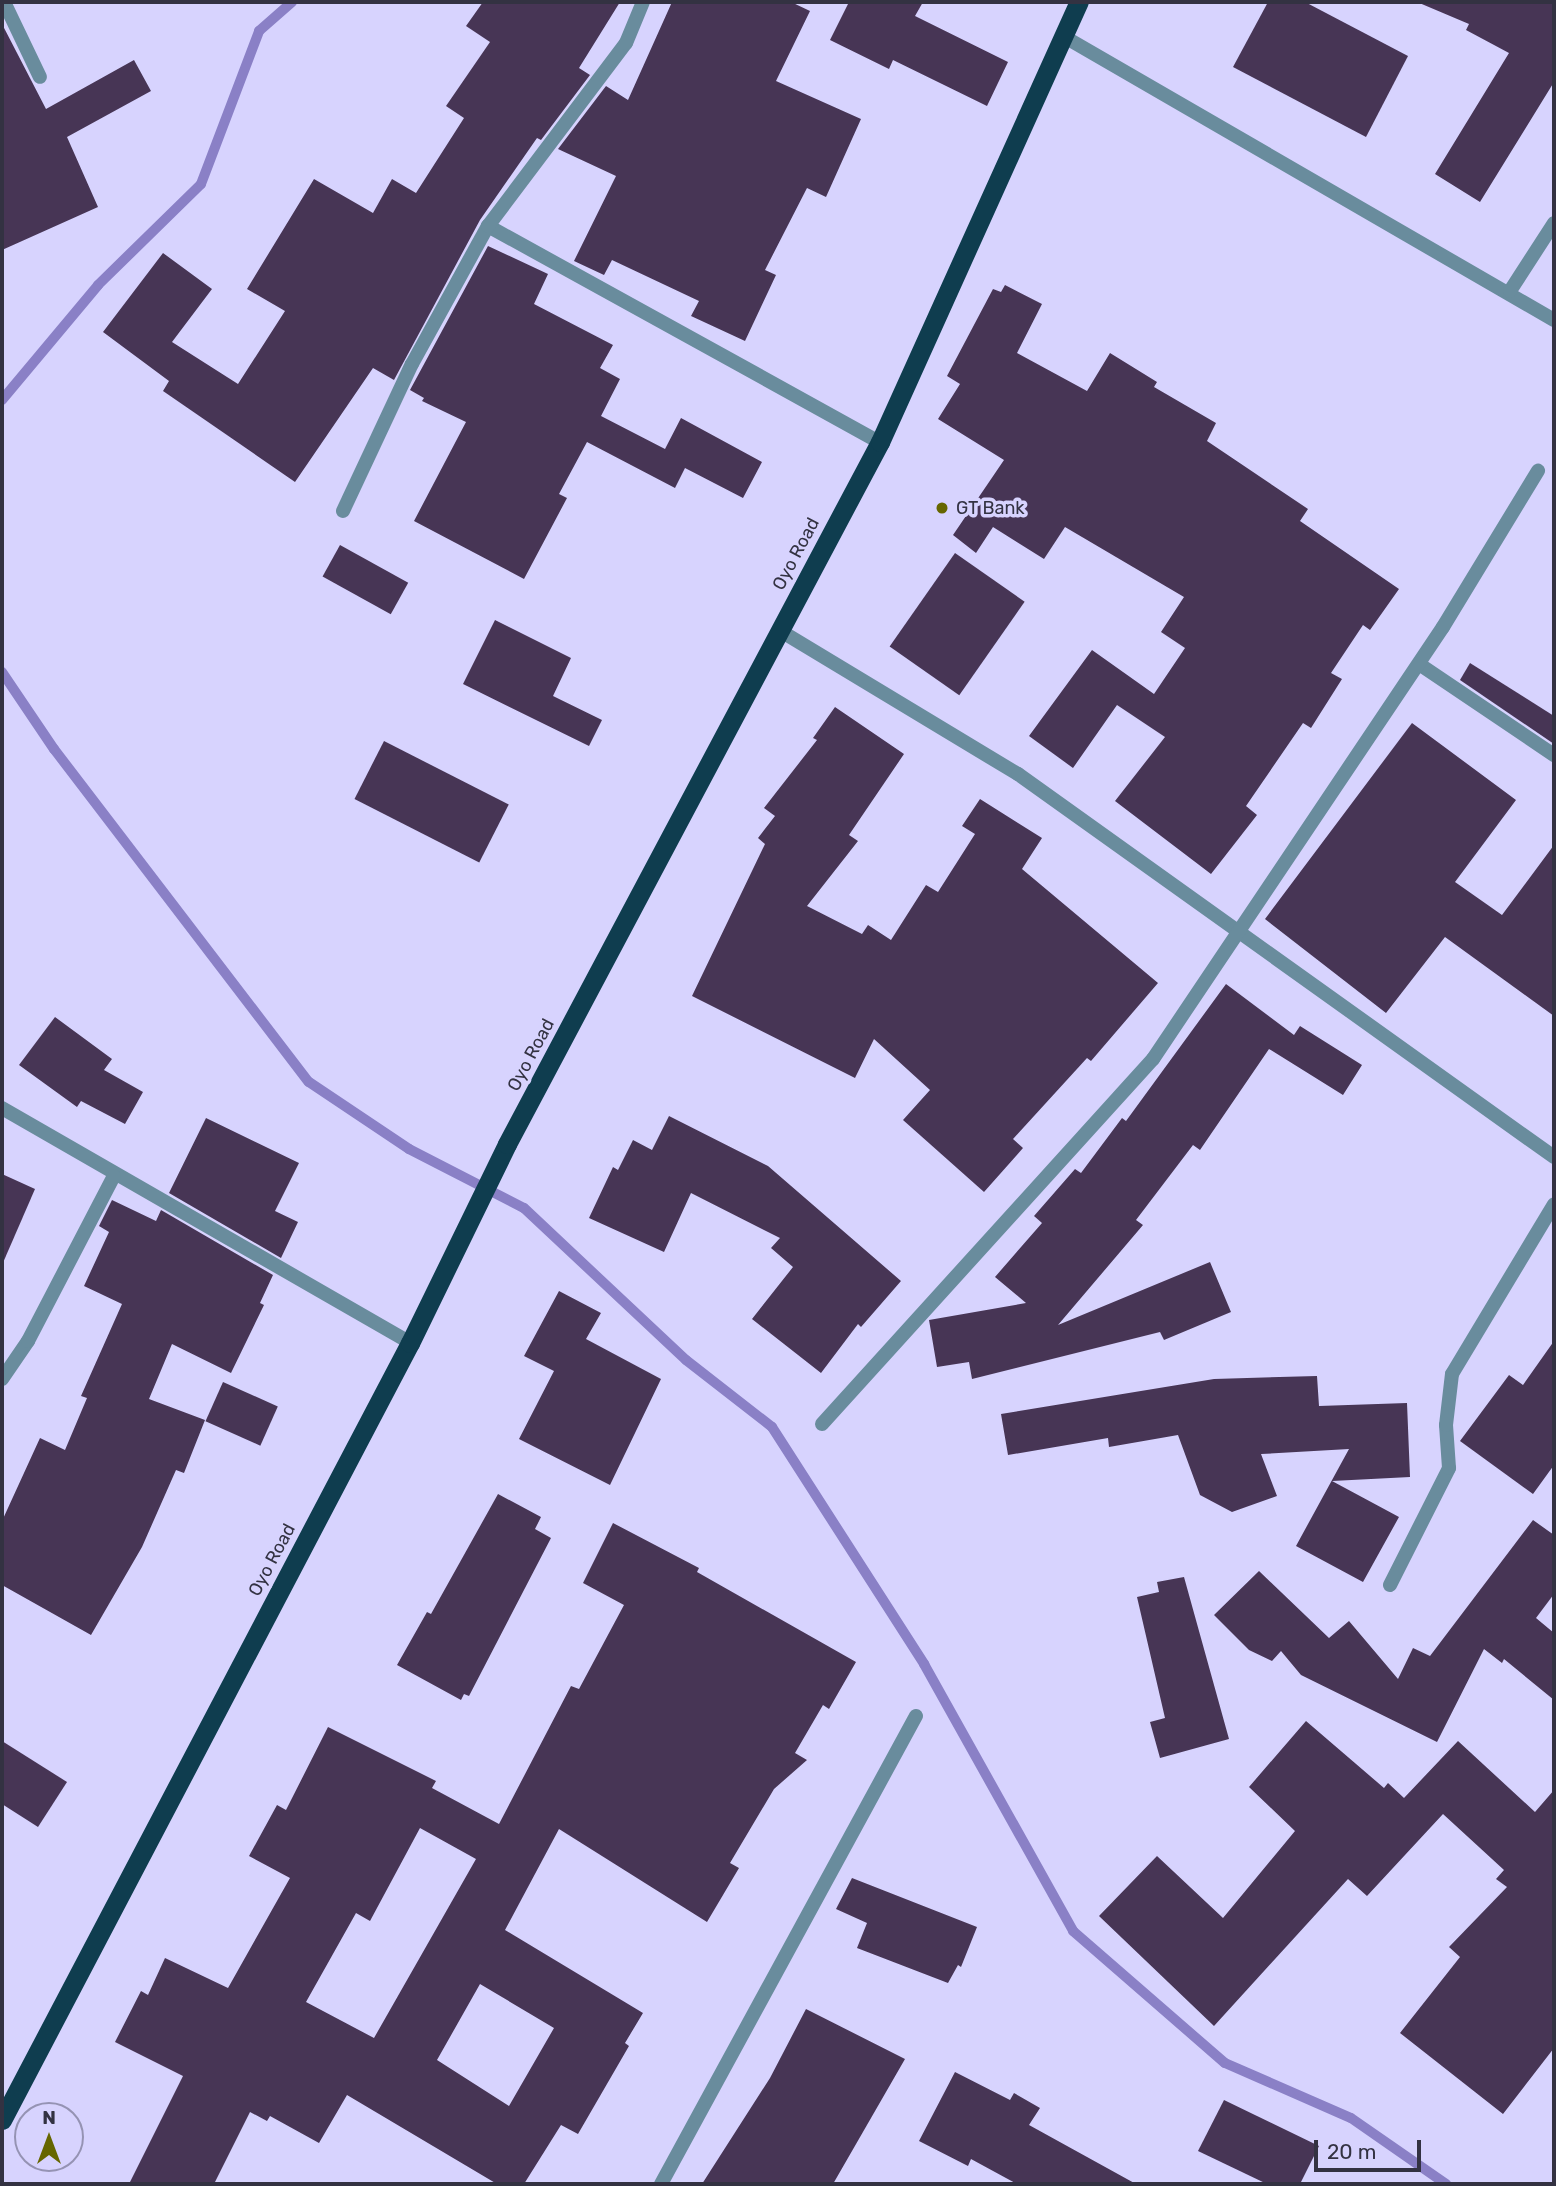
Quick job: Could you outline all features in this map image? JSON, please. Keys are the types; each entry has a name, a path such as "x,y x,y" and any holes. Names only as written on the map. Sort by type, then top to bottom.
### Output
{"highway":[{"name":"Oyo Road","path":"2,2120 410,1343 507,1144 880,442 1079,2"}],"street":[{"path":"4,2 40,77"},
{"path":"343,511 412,364 488,226 592,82 626,43 643,2"},
{"path":"1063,36 1510,291 1554,320"},
{"path":"1510,291 1554,223"},
{"path":"488,226 880,442"},
{"path":"822,1424 1153,1059 1193,1005 1236,930 1419,664 1538,471"},
{"path":"779,630 1018,774 1554,1157"},
{"path":"1419,664 1554,755"},
{"path":"2,1108 114,1176 410,1343"},
{"path":"2,1380 28,1342 114,1176"},
{"path":"1390,1585 1449,1468 1446,1425 1452,1374 1554,1204"},
{"path":"661,2184 916,1716"}],"building":[{"path":"483,2 620,2 579,68 590,75 541,140 537,138 480,220 394,380 373,368 295,482 163,391 169,381 103,332 163,253 212,289 172,342 238,384 285,311 247,289 314,179 373,213 392,179 416,193 464,118 446,106 490,42 466,26"},
{"path":"672,2 791,2 810,11 776,81 861,119 826,197 807,188 765,270 776,275 745,341 691,316 699,301 612,260 604,275 574,261 616,176 558,149 606,86 628,100"},
{"path":"849,2 923,2 915,16 1008,62 987,106 893,60 889,69 830,40"},
{"path":"1268,2 1305,2 1408,56 1366,137 1233,67"},
{"path":"1417,2 1554,2 1554,82 1480,202 1435,174 1509,53 1466,30 1469,24"},
{"path":"2,24 46,109 134,60 151,91 67,137 98,207 2,250"},
{"path":"488,246 548,274 534,304 613,345 600,368 620,379 601,416 665,449 681,418 762,462 743,498 685,468 675,488 587,442 559,494 567,498 524,579 414,521 466,422 422,401 424,398 410,390"},
{"path":"1005,285 1042,304 1017,353 1087,391 1110,353 1157,382 1154,387 1216,423 1207,441 1308,509 1300,521 1399,589 1370,630 1363,625 1331,673 1342,679 1311,728 1303,723 1246,806 1257,815 1211,874 1115,801 1165,737 1117,705 1073,768 1029,736 1092,650 1154,694 1185,648 1161,632 1184,597 1065,527 1044,559 993,527 976,553 953,535 1004,460 938,419 960,384 947,376 993,289 1001,292"},
{"path":"340,545 408,583 391,614 323,576"},
{"path":"955,553 1025,602 959,695 890,646"},
{"path":"495,620 571,658 553,696 602,720 589,746 463,684"},
{"path":"1470,663 1554,716 1554,744 1460,680"},
{"path":"835,707 904,754 849,835 858,841 807,906 862,934 868,925 891,940 926,885 938,892 975,834 962,826 980,799 1042,838 1022,869 1158,983 1091,1061 1087,1058 1013,1139 1023,1148 984,1192 903,1120 930,1090 874,1039 855,1078 692,996 765,844 758,838 775,816 764,808 817,740 813,738"},
{"path":"1412,723 1516,800 1455,882 1502,915 1554,845 1554,1016 1445,937 1386,1013 1265,919"},
{"path":"384,741 509,805 479,862 354,799"},
{"path":"1226,984 1294,1035 1300,1026 1362,1065 1343,1095 1269,1049 1200,1150 1193,1145 1136,1220 1143,1225 1058,1325 1210,1262 1231,1312 1164,1340 1160,1332 972,1379 969,1362 937,1367 929,1320 1026,1303 995,1277 1042,1223 1034,1216 1075,1169 1081,1173 1122,1118 1126,1121"},
{"path":"55,1017 112,1059 104,1070 143,1092 125,1124 81,1101 77,1107 19,1065"},
{"path":"669,1116 768,1166 901,1281 861,1327 858,1324 821,1373 752,1319 793,1267 771,1248 780,1238 691,1193 664,1252 589,1218 613,1167 618,1170 633,1140 652,1150"},
{"path":"206,1118 299,1163 275,1211 298,1222 281,1258 169,1193"},
{"path":"2,1174 35,1189 2,1265"},
{"path":"112,1200 156,1221 161,1210 273,1275 260,1303 264,1305 231,1373 172,1344 149,1399 205,1420 184,1473 176,1470 142,1547 91,1635 2,1585 2,1521 40,1438 65,1450 87,1398 81,1396 122,1304 84,1286 109,1232 99,1226"},
{"path":"559,1291 601,1313 586,1339 661,1379 610,1485 519,1439 554,1371 524,1356"},
{"path":"1554,1341 1554,1465 1533,1494 1460,1441 1509,1375 1523,1385"},
{"path":"1317,1376 1319,1406 1407,1403 1410,1477 1332,1481 1399,1517 1363,1582 1296,1546 1349,1449 1261,1454 1277,1496 1232,1512 1200,1495 1178,1435 1109,1447 1108,1438 1008,1455 1001,1414 1214,1379"},
{"path":"223,1382 278,1406 260,1446 206,1421"},
{"path":"498,1494 541,1517 535,1529 551,1538 469,1696 464,1694 461,1700 397,1665 427,1612 431,1614"},
{"path":"1533,1520 1554,1535 1554,1594 1536,1618 1554,1633 1554,1700 1504,1659 1502,1663 1484,1649 1437,1742 1301,1675 1281,1651 1272,1661 1249,1650 1214,1615 1259,1571 1329,1638 1349,1621 1398,1679 1413,1648 1430,1656"},
{"path":"613,1523 699,1568 697,1572 856,1662 829,1709 823,1705 795,1753 807,1760 774,1789 730,1863 739,1868 707,1922 559,1829 505,1930 643,2013 625,2043 629,2046 578,2134 561,2125 524,2184 497,2184 347,2095 319,2143 270,2116 267,2121 250,2112 214,2184 129,2184 183,2076 115,2042 141,1991 148,1995 165,1958 228,1988 290,1878 249,1856 277,1805 286,1810 328,1727 436,1781 432,1788 499,1824 571,1686 579,1689 624,1605 583,1583","holes":["420,1828 476,1859 374,2038 306,2002 356,1913 370,1921","480,1984 554,2028 509,2106 437,2060"]},
{"path":"1184,1577 1229,1739 1160,1758 1150,1722 1165,1718 1137,1597 1159,1592 1157,1582"},
{"path":"1306,1721 1384,1788 1388,1783 1404,1798 1458,1741 1535,1812 1554,1790 1554,2048 1503,2114 1400,2033 1460,1957 1449,1947 1507,1887 1496,1879 1504,1870 1443,1814 1367,1896 1348,1879 1214,2026 1099,1916 1157,1856 1223,1918 1295,1831 1249,1787"},
{"path":"2,1741 67,1782 38,1827 2,1804"},
{"path":"852,1878 977,1927 961,1967 958,1965 948,1983 857,1948 867,1923 836,1909"},
{"path":"806,2009 905,2059 833,2184 702,2184 770,2078"},
{"path":"955,2072 1010,2100 1014,2093 1040,2108 1029,2125 1136,2184 1017,2184 971,2159 968,2166 919,2141"},
{"path":"1224,2100 1319,2146 1300,2184 1267,2184 1198,2151"}],"waterway":[{"path":"2,400 98,285 201,184 259,31 292,2"},
{"path":"2,672 54,749 309,1082 409,1149 524,1208 686,1360 772,1427 924,1664 1073,1931 1225,2063 1351,2118 1446,2184"}],"place":[{"name":"GT Bank","path":"942,508"}]}
